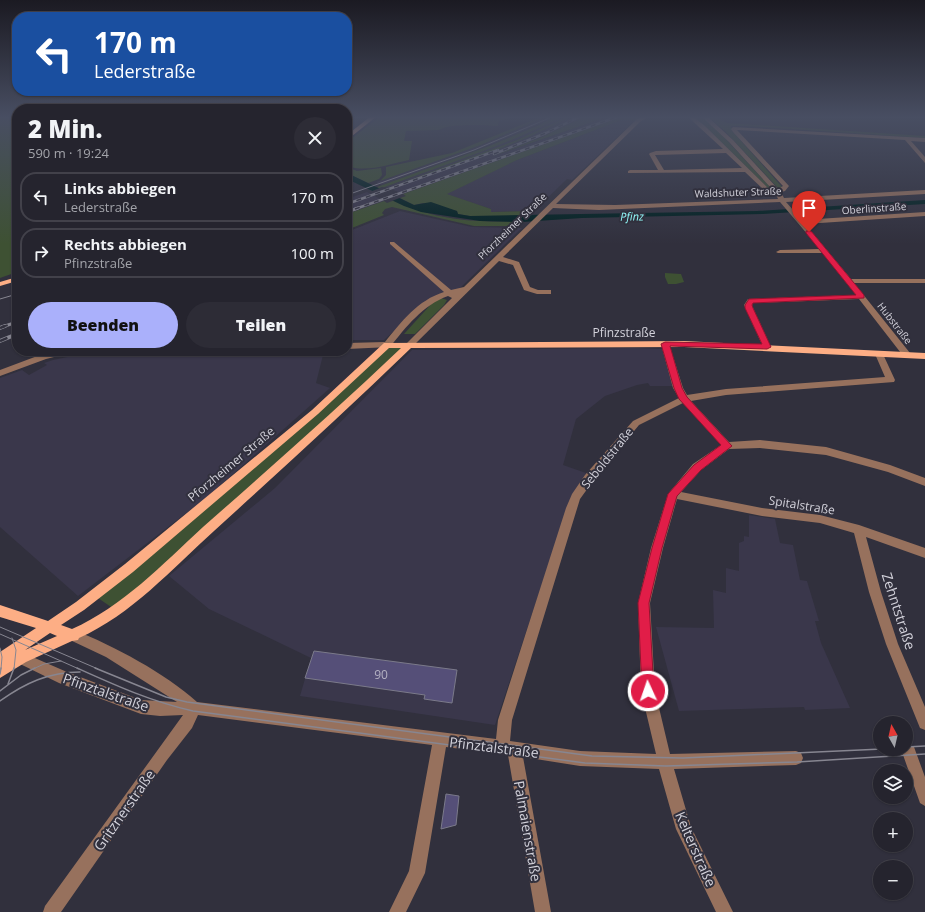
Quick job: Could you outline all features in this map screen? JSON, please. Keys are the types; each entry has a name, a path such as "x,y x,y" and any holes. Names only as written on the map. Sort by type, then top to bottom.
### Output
{"main road":[{"path":"0,283 12,279"},
{"name":"Pfinzstraße","path":"386,345 665,344 767,347 925,356"},
{"name":"Pforzheimer Straße","path":"2,655 50,626 98,594 315,412 386,345"},
{"name":"Pforzheimer Straße","path":"0,672 21,658 74,636 103,621 148,584 341,410 409,345"},
{"path":"0,611 50,626 74,636"},
{"path":"2,655 21,658"}],"street":[{"name":"Pforzheimer Straße","path":"409,345 600,159"},
{"path":"655,159 662,172"},
{"path":"735,159 766,189 777,191 783,190 786,186 761,159"},
{"name":"Hubstraße","path":"747,159 777,191 786,207 801,222 825,251 907,355"},
{"path":"630,172 746,170"},
{"name":"Waldshuter Straße","path":"552,206 622,206 783,201 925,192"},
{"name":"Oberlinstraße","path":"801,222 925,214"},
{"path":"392,243 443,286 448,293 457,298"},
{"path":"780,252 825,251"},
{"path":"499,258 516,264 527,288 537,292 548,292"},
{"path":"849,281 925,280"},
{"name":"Pforzheimer Straße","path":"386,345 424,306 434,299 448,293 465,289"},
{"path":"767,347 749,308 748,305 751,301 861,297"},
{"path":"665,344 678,388 684,399 727,446"},
{"name":"Pfinzstraße","path":"352,346 386,345"},
{"name":"Seboldstraße","path":"508,748 505,720 576,497 589,478 636,423 684,399 726,392 891,380 879,354"},
{"path":"0,373 47,356"},
{"path":"673,494 697,467 727,446 760,444 826,451 890,469 925,482"},
{"name":"Spitalstraße","path":"673,494 762,512 820,519 859,530 925,553"},
{"name":"Kelterstraße","path":"673,494 657,548 644,603 648,691 665,762 684,829 725,912"},
{"name":"Zehntstraße","path":"859,530 875,592 886,625 925,722"},
{"path":"74,636 110,653 177,693 194,708"},
{"name":"Pfinztalstraße","path":"21,658 64,678 141,707 160,709 194,708 508,748 563,757 601,760 665,762 796,758"},
{"name":"Gritznerstraße","path":"51,912 187,722 194,708"},
{"path":"397,912 417,873 424,843 440,740"},
{"name":"Palmaienstraße","path":"508,748 543,912"},
{"path":"910,756 925,798"}],"shaded area":[{"path":"443,159 455,159 382,185 376,182"},
{"path":"461,159 470,159 388,188 385,187"},
{"path":"471,159 503,159 403,194 389,188"},
{"path":"521,159 595,159 572,180 567,179 534,211 491,212 491,209 446,194"},
{"path":"367,192 384,201 352,212 352,197"},
{"path":"400,211 472,227 522,228 459,289 423,305 384,340 352,340 352,230"},
{"path":"664,349 673,386 650,386 648,383 637,385 605,396 576,419 563,465 586,473 583,481 571,497 495,725 300,696 311,658 209,609 169,576 275,488 412,350"},
{"path":"72,356 323,356 316,383 330,388 206,498 78,596 0,527 0,378 22,370 29,375 47,365 44,363"},
{"path":"749,515 775,519 780,543 793,545 800,580 807,581 819,621 815,621 821,643 850,708 805,710 804,707 679,711 656,627 714,628 713,590 726,593 726,568 739,571 739,543 744,541 744,536 749,537"}],"green space":[{"path":"0,159 12,159 12,274 0,278"},
{"path":"352,159 409,159 409,160 386,166 362,169 352,167"},
{"path":"426,159 443,159 380,181 386,175 386,167"},
{"path":"455,159 463,159 385,187 377,187"},
{"path":"467,159 473,159 388,188"},
{"path":"503,159 521,159 447,194 491,209 491,212 534,211 529,216 470,216 458,214 457,211 423,203 414,205 400,198 406,196 403,194"},
{"path":"738,159 744,159 771,188 768,188"},
{"path":"751,159 757,159 782,187 778,188"},
{"path":"381,168 382,175 379,179 368,183 352,175 352,169 357,171"},
{"path":"395,200 425,213 448,218 524,222 520,226 474,226 392,207 385,209 382,213 384,215 352,228 352,212 384,201 387,203"},
{"path":"665,273 681,274 684,282 668,284"},
{"path":"441,298 447,300 444,305 415,334 404,334 434,301"},
{"path":"386,348 403,348 349,400 114,609 98,598"}],"water":[{"name":"Pfinz","path":"352,175 414,205 431,202 457,211 458,214 470,216 757,211 925,200 925,204 763,214 582,218 522,222 480,221 421,212 404,206 352,181"}],"pier":[{"path":"382,187 402,197 392,201 370,192"}],"building":[{"path":"314,651 457,670 452,703 424,699 425,695 305,678"},
{"path":"446,794 459,796 456,825 441,829"}],"tram line":[{"path":"352,193 450,159"},
{"path":"0,299 12,295"},
{"path":"0,627 98,669"},
{"path":"0,634 13,640"},
{"path":"13,640 61,661"},
{"path":"13,640 16,650 14,669"},
{"path":"0,648 2,657 1,669"},
{"path":"33,669 44,664 61,661"},
{"path":"61,661 79,669"},
{"path":"0,674 1,668"},
{"path":"8,684 14,668"},
{"path":"77,668 148,698 193,711 585,763 666,766 797,762 925,754"},
{"path":"95,668 166,697 187,702 592,756 683,758 873,749"},
{"path":"0,691 21,675 33,669"},
{"path":"0,701 28,684 48,676 80,672"},
{"path":"913,747 925,746"}],"railway":[{"path":"352,202 474,159"},
{"path":"355,209 499,159"},
{"path":"352,210 358,208"},
{"path":"5,326 12,324"},
{"path":"0,328 5,326"},
{"path":"0,341 12,336"}],"route":[{"path":"648,691 644,603 657,548 673,494 697,467 727,446 684,399 678,388 665,344 767,347 749,308 749,302 755,300 861,297 809,232"}]}
